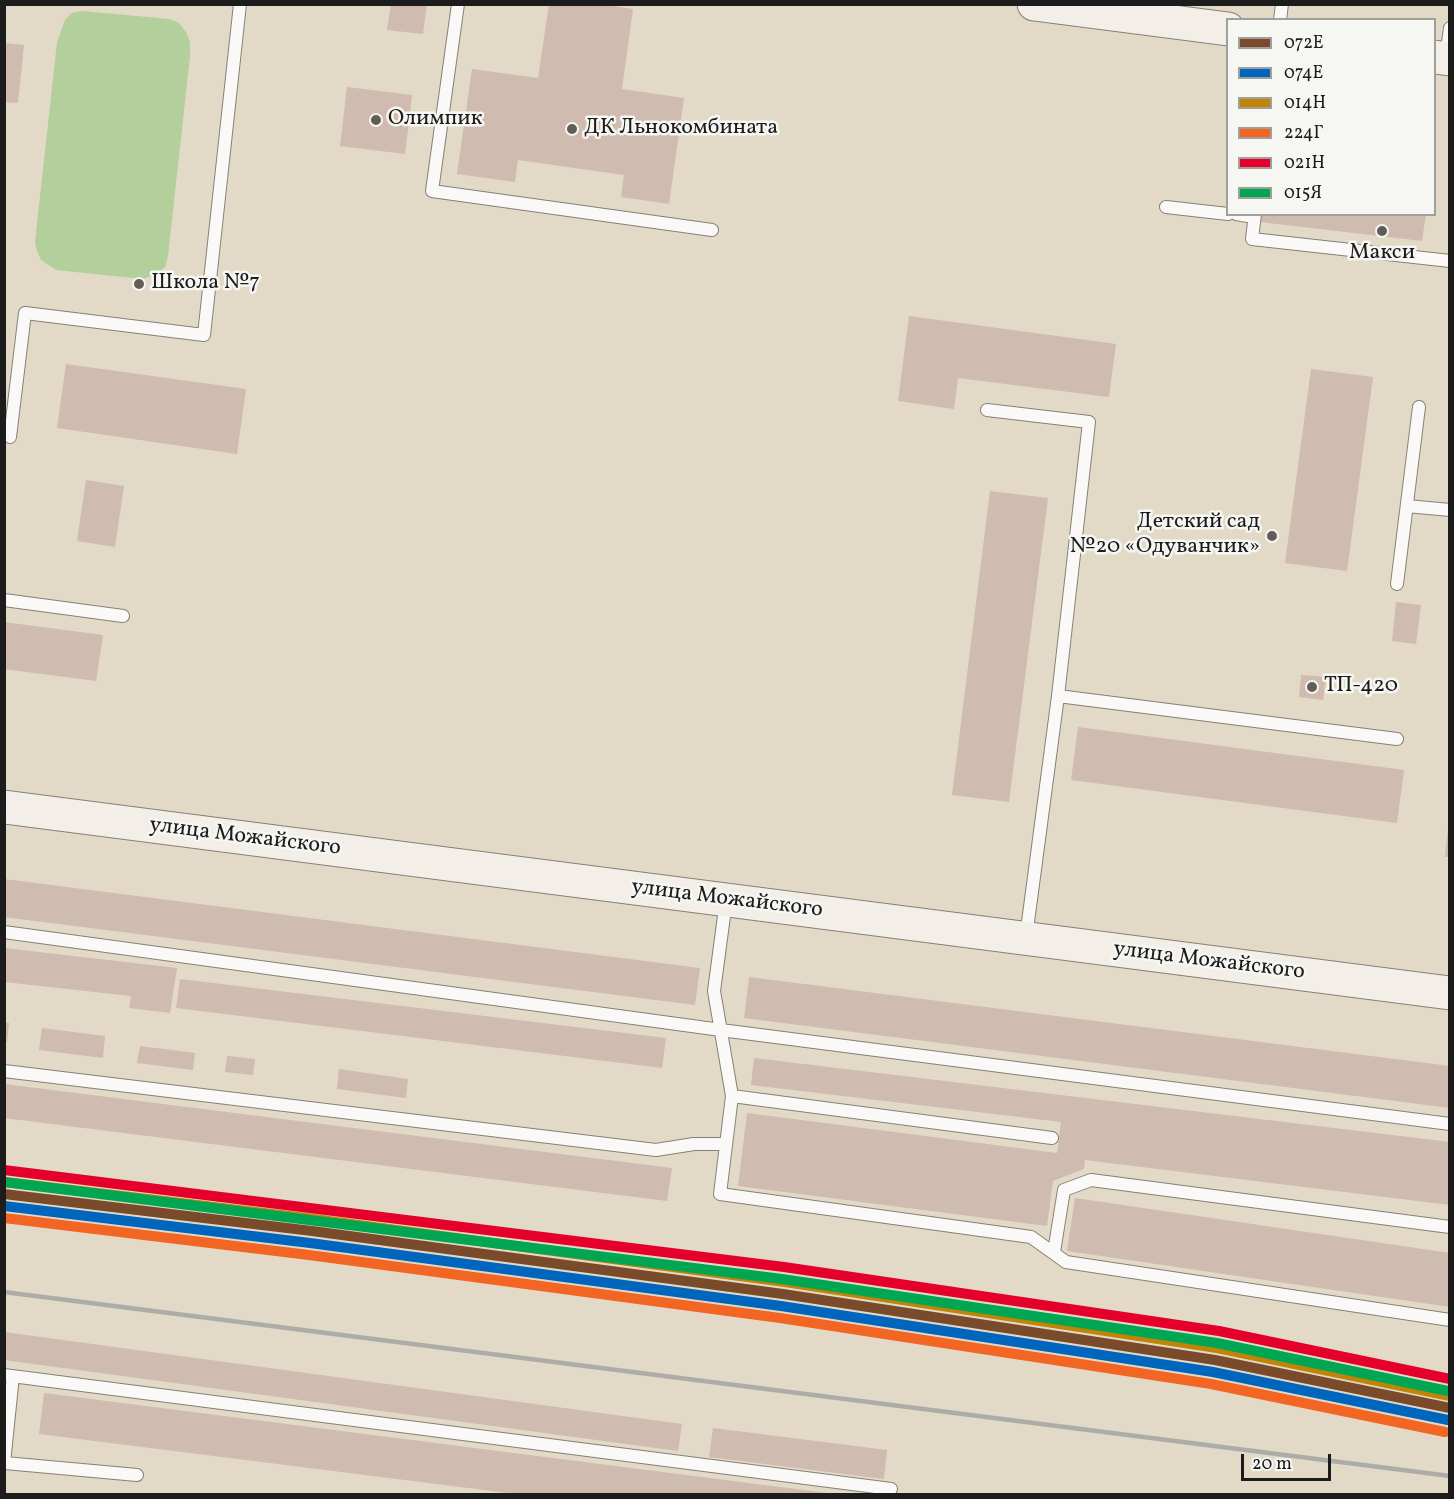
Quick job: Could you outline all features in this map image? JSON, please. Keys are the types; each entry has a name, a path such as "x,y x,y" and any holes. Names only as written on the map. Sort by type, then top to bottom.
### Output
{"main road":[{"path":"1034,4 1226,30"},
{"name":"улица Можайского","path":"4,807 1449,993"}],"lane":[{"path":"10,437 25,313 204,335 240,4"},
{"path":"458,4 432,191 712,230"},
{"path":"1166,207 1226,214"},
{"path":"1255,216 1252,239 1449,261"},
{"path":"1397,584 1419,407"},
{"path":"987,410 1089,422 1058,696 1026,939"},
{"path":"1407,506 1449,510"},
{"path":"4,600 123,616"},
{"path":"1058,696 1397,739"},
{"path":"726,900 714,991 732,1096 720,1194 1031,1237 1066,1262 1449,1320"},
{"path":"4,932 721,1030 1449,1124"},
{"path":"4,1071 656,1150 694,1144 726,1144"},
{"path":"732,1096 1052,1138"},
{"path":"1054,1252 1064,1190 1091,1180 1449,1227"},
{"path":"137,1475 5,1463 9,1376 891,1489"}],"green space":[{"path":"82,11 169,19 179,23 190,42 168,256 165,267 159,273 143,279 56,270 41,260 37,251 35,242 57,42 65,20 72,13"}],"building":[{"path":"391,4 427,4 423,34 387,30"},
{"name":"ДК Льнокомбината","path":"549,4 600,4 633,9 622,89 684,98 669,204 621,197 624,175 518,160 515,182 457,174 472,69 538,78"},
{"path":"4,43 24,45 18,103 4,102"},
{"name":"Олимпик","path":"347,87 412,95 405,154 340,146"},
{"name":"Макси","path":"1261,216 1426,216 1422,241 1260,222"},
{"path":"909,316 1116,344 1109,397 958,378 954,409 898,401"},
{"path":"66,364 246,389 237,454 57,428"},
{"path":"1311,369 1373,377 1347,571 1285,563"},
{"path":"86,480 124,486 115,547 77,541"},
{"path":"990,491 1048,498 1009,802 952,795"},
{"path":"1396,602 1421,605 1416,644 1392,641"},
{"path":"4,622 103,635 96,681 4,669"},
{"name":"ТП-420","path":"1301,675 1326,677 1323,700 1299,697"},
{"path":"1078,727 1404,770 1397,823 1071,780"},
{"path":"1448,828 1450,828 1450,857 1445,857"},
{"path":"4,879 700,968 695,1005 4,917"},
{"path":"4,948 177,968 170,1013 129,1008 131,996 4,982"},
{"path":"749,977 1450,1066 1450,1108 744,1018"},
{"path":"180,979 666,1038 662,1068 176,1008"},
{"path":"4,1022 9,1023 7,1042 4,1042"},
{"path":"42,1028 105,1036 103,1058 39,1050"},
{"path":"140,1046 195,1053 193,1070 137,1063"},
{"path":"227,1056 255,1059 253,1075 225,1072"},
{"path":"754,1058 1450,1142 1450,1205 1085,1160 1084,1169 1053,1181 1047,1226 738,1186 747,1113 1057,1153 1061,1122 751,1085"},
{"path":"339,1069 408,1079 406,1098 337,1089"},
{"path":"4,1084 672,1168 667,1201 4,1118"},
{"path":"1075,1198 1450,1253 1450,1307 1067,1251"},
{"path":"4,1332 682,1424 678,1451 4,1360"},
{"path":"44,1393 827,1494 516,1494 39,1434"},
{"path":"713,1428 887,1450 884,1479 709,1457"}],"railway":[{"path":"4,1292 1450,1476"}],"transit line":[{"name":"021Н","path":"4,1170 784,1267 1219,1331 1450,1379"},
{"name":"015Я","path":"4,1182 782,1279 1217,1343 1448,1391"},
{"name":"014Н","path":"5,1182 314,1219 785,1282 1217,1348 1450,1396"},
{"name":"072Е","path":"4,1194 312,1231 783,1294 1215,1360 1450,1408"},
{"name":"074Е","path":"4,1206 310,1243 781,1306 1213,1372 1448,1420"},
{"name":"224Г","path":"4,1218 309,1255 780,1318 1211,1384 1445,1432"}],"place":[{"name":"Олимпик","path":"376,120"},
{"name":"ДК Льнокомбината","path":"572,129"},
{"name":"Макси","path":"1382,231"},
{"name":"Школа №7","path":"139,284"},
{"name":"Детский сад №20 «Одуванчик»","path":"1272,536"},
{"name":"ТП-420","path":"1312,687"}]}
